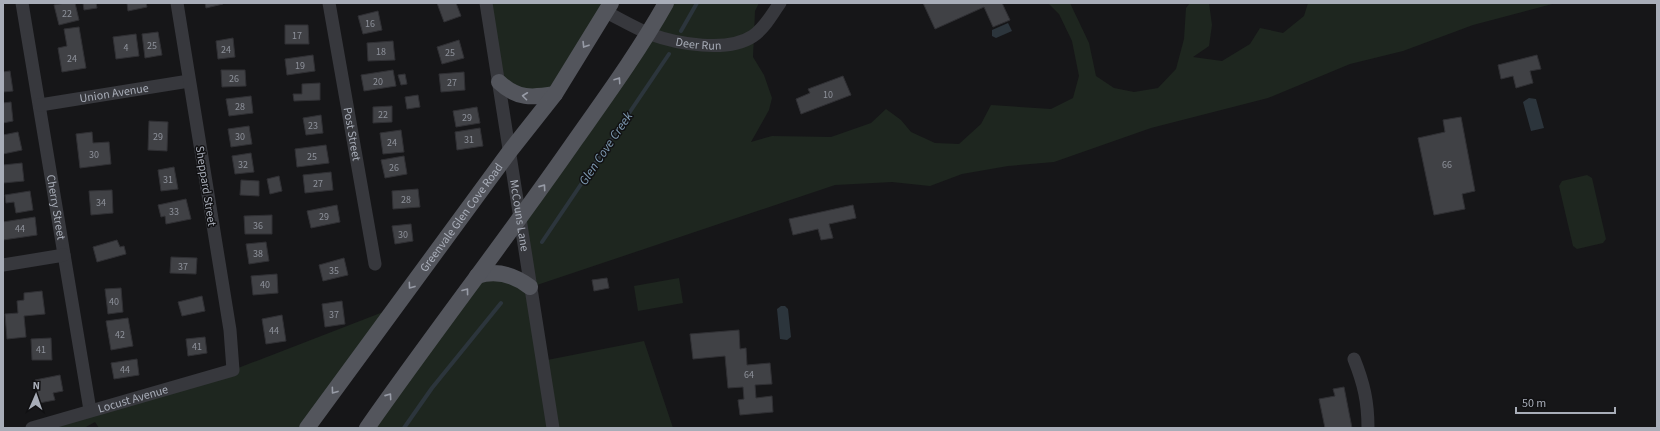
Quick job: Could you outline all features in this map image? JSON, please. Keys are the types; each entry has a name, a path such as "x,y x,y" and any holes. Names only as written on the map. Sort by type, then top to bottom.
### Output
{"main road":[{"path":"367,428 421,350 519,220 649,33 666,3"},
{"name":"Greenvale Glen Cove Road","path":"307,428 510,151 555,94 608,7"},
{"path":"499,82 513,93 522,96 542,97 555,94"},
{"path":"477,276 485,273 514,276 530,287"}],"street":[{"name":"Cherry Street","path":"22,3 90,410"},
{"name":"Sheppard Street","path":"177,3 230,330 233,370"},
{"name":"Post Street","path":"329,3 375,264"},
{"name":"McCouns Lane","path":"486,3 553,428"},
{"name":"Deer Run","path":"608,7 649,33 687,44 726,45 740,42 753,36 762,29 780,3"},
{"name":"Union Avenue","path":"40,105 189,81"},
{"path":"3,266 64,255"},
{"path":"1354,360 1363,382 1368,404 1368,428"},
{"name":"Locust Avenue","path":"32,428 90,410 233,370"}],"shaded area":[{"path":"486,3 611,3 555,94 500,86"},
{"path":"669,3 759,3 755,11 753,57 764,75 772,98 769,110 751,142 772,136 831,137 871,123 886,109 901,120 911,132 935,143 959,144 981,124 991,105 1051,109 1073,98 1079,76 1072,41 1059,14 1048,3 1070,3 1089,43 1096,76 1114,88 1134,92 1158,88 1176,69 1184,39 1186,8 1190,3 1209,3 1212,25 1209,46 1193,57 1222,61 1250,44 1260,28 1283,33 1304,16 1308,3 1556,3 1473,25 1403,51 1350,64 1268,98 1151,128 1054,162 1008,166 962,174 930,186 892,182 835,185 531,287 542,361 644,341 673,428 367,428 477,276 523,281 519,220"},
{"path":"1008,23 1012,31 996,38 992,36 992,30"},
{"path":"1529,98 1536,99 1544,128 1531,131 1523,102"},
{"path":"1587,175 1592,178 1606,239 1603,243 1577,249 1573,246 1559,186 1562,181"},
{"path":"679,278 683,303 638,311 634,286"},
{"path":"781,306 785,306 788,309 791,337 787,340 780,339 777,309"},
{"path":"396,307 307,428 99,428 95,422 84,428 32,428 233,370"}],"building":[{"path":"75,3 79,20 59,25 54,5"},
{"path":"83,3 96,3 97,8 84,10"},
{"path":"127,3 146,3 147,7 128,11"},
{"path":"205,3 222,3 223,4 206,8"},
{"path":"437,3 456,3 461,16 444,22"},
{"path":"923,3 1002,3 1010,20 993,27 984,7 935,29"},
{"path":"378,11 382,30 363,34 358,16"},
{"path":"285,25 308,25 309,44 285,44"},
{"path":"79,27 86,68 62,72 58,48 67,46 64,29"},
{"path":"158,32 162,55 145,58 142,34"},
{"path":"136,34 139,56 116,59 113,37"},
{"path":"233,38 235,57 218,59 216,41"},
{"path":"459,40 464,58 442,64 437,47"},
{"path":"393,41 395,60 368,61 367,43"},
{"path":"313,55 315,71 287,75 285,59"},
{"path":"1537,55 1541,69 1530,71 1533,83 1516,88 1513,76 1501,79 1498,65"},
{"path":"221,70 245,70 246,86 222,87"},
{"path":"393,70 396,86 364,91 361,75"},
{"path":"10,71 13,91 3,92 3,72"},
{"path":"464,72 465,90 441,92 439,74"},
{"path":"405,74 407,84 401,85 398,75"},
{"path":"843,76 851,95 801,114 796,99 810,93 808,89"},
{"path":"320,83 320,100 294,101 293,94 302,94 302,84"},
{"path":"418,95 420,107 407,109 405,97"},
{"path":"251,96 253,113 229,116 226,99"},
{"path":"11,102 13,121 3,123 3,103"},
{"path":"392,106 392,122 373,123 373,107"},
{"path":"477,107 480,123 456,127 453,111"},
{"path":"321,115 323,133 306,135 303,118"},
{"path":"1461,117 1475,191 1462,194 1465,209 1434,215 1418,138 1445,132 1443,120"},
{"path":"149,121 168,122 167,151 148,150"},
{"path":"249,126 252,144 231,147 228,129"},
{"path":"480,128 483,146 457,150 455,132"},
{"path":"401,130 404,152 383,154 380,133"},
{"path":"18,132 22,150 3,154 3,135"},
{"path":"92,132 93,143 109,142 111,164 80,168 76,134"},
{"path":"326,145 329,163 297,167 295,149"},
{"path":"251,153 254,172 235,174 232,156"},
{"path":"404,156 407,174 385,178 381,160"},
{"path":"22,163 24,181 3,183 3,165"},
{"path":"174,167 178,189 161,191 158,170"},
{"path":"331,172 333,190 305,193 303,175"},
{"path":"279,176 282,191 270,194 267,179"},
{"path":"241,180 259,181 259,196 240,195"},
{"path":"418,189 420,207 393,209 392,191"},
{"path":"112,190 113,213 91,215 89,191"},
{"path":"30,191 33,210 16,213 14,202 6,203 5,195"},
{"path":"186,199 191,219 166,224 165,216 161,217 158,205"},
{"path":"337,205 340,222 311,228 307,211"},
{"path":"853,205 856,218 829,224 833,238 821,240 818,229 793,235 789,219"},
{"path":"272,215 272,234 245,234 244,216"},
{"path":"35,217 37,235 3,240 3,222"},
{"path":"411,224 413,241 395,244 392,226"},
{"path":"117,240 120,247 124,246 126,254 97,262 93,247"},
{"path":"266,242 269,261 249,264 246,244"},
{"path":"171,257 197,258 196,274 170,273"},
{"path":"344,258 348,275 323,281 319,265"},
{"path":"277,274 278,293 253,295 251,276"},
{"path":"607,278 609,288 594,291 592,280"},
{"path":"121,288 123,312 108,314 105,289"},
{"path":"42,291 45,314 24,316 26,337 7,339 5,314 18,313 17,301 24,300 24,293"},
{"path":"202,296 205,311 182,316 178,302"},
{"path":"342,301 345,324 325,327 322,304"},
{"path":"282,315 286,341 266,344 262,319"},
{"path":"128,318 133,346 111,350 106,321"},
{"path":"739,330 740,349 746,348 747,365 770,363 772,384 755,385 756,398 772,396 773,412 740,415 738,400 744,399 743,387 728,388 725,356 693,359 690,334"},
{"path":"205,337 207,353 188,356 186,339"},
{"path":"51,338 52,360 32,360 31,339"},
{"path":"137,359 139,375 114,379 111,363"},
{"path":"60,375 63,391 53,393 55,400 39,403 35,380"},
{"path":"1344,387 1352,428 1325,428 1319,399 1335,396 1333,389"}],"waterway":[{"name":"Glen Cove Creek","path":"681,31 697,3"},
{"name":"Glen Cove Creek","path":"542,242 669,54"},
{"name":"Glen Cove Creek","path":"404,428 432,388 501,303"}]}
